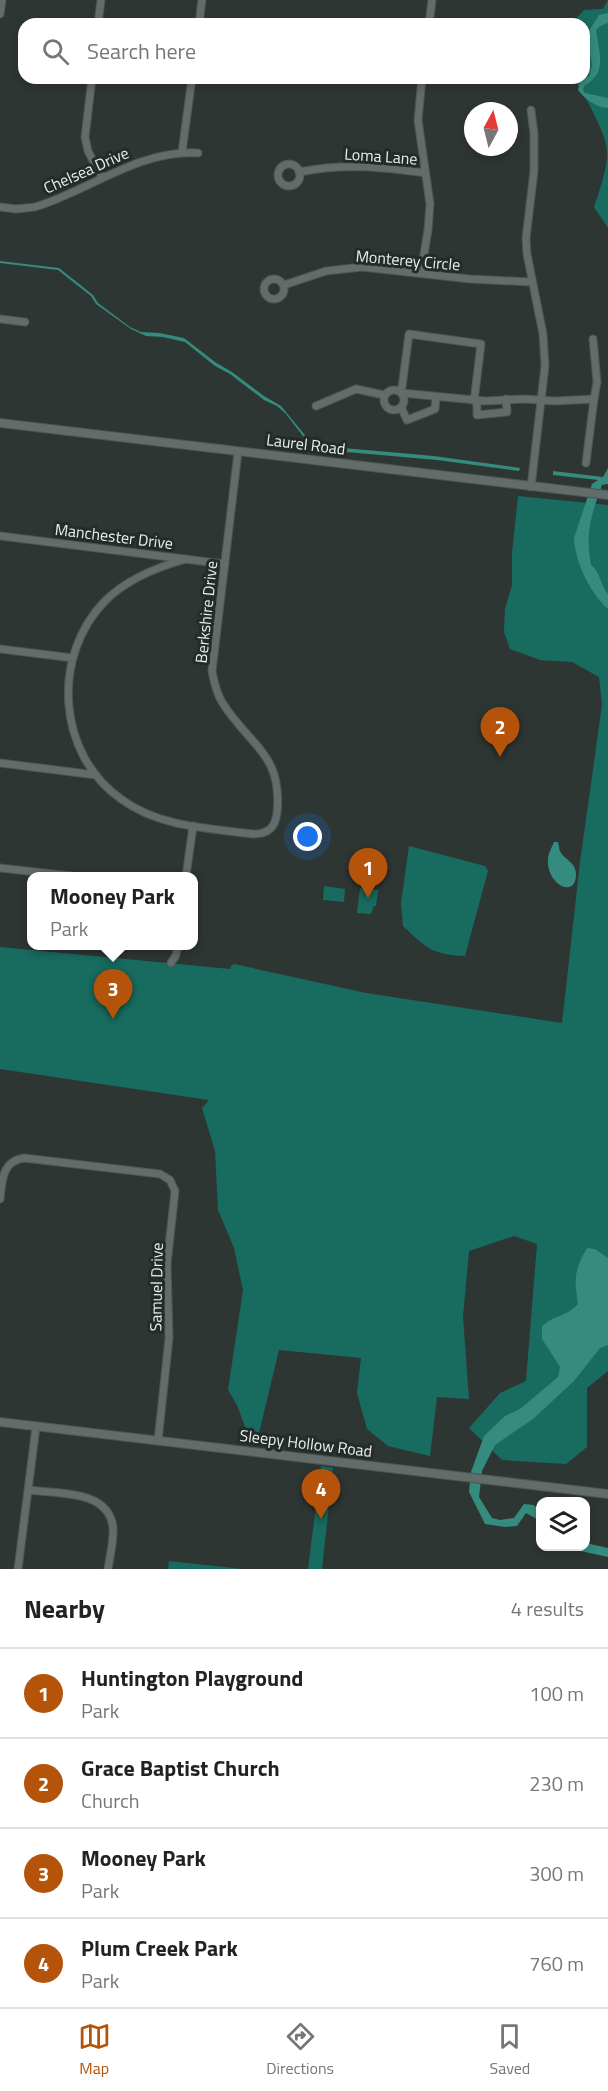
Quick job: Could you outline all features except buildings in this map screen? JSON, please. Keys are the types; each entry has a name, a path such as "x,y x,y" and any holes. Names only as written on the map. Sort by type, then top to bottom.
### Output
{"street":[{"path":"0,14 2,0"},
{"path":"99,18 101,0"},
{"path":"200,18 202,0"},
{"path":"430,18 432,0"},
{"path":"91,84 86,145 102,178"},
{"path":"182,152 191,84"},
{"path":"420,273 429,218 429,189 418,120 421,84"},
{"path":"531,110 534,171 526,238 544,350 542,400 531,487"},
{"name":"Chelsea Drive","path":"0,207 35,207 155,156 182,152 198,153"},
{"name":"Loma Lane","path":"299,172 351,165 425,173"},
{"name":"Monterey Circle","path":"284,285 311,275 344,268 377,268 500,282 532,282"},
{"path":"0,319 26,322"},
{"path":"400,392 409,334 481,344 475,401 477,415 507,412 506,399"},
{"path":"586,463 597,382 593,339"},
{"path":"316,406 356,389 384,395"},
{"path":"401,407 393,410 387,408 383,402 384,395 389,390 475,401 594,399"},
{"path":"400,392 404,399 401,407 407,420 435,409 436,397"},
{"name":"Laurel Road","path":"0,423 607,495"},
{"name":"Berkshire Drive","path":"193,826 253,834 263,833 272,828 275,821 278,790 273,770 264,754 221,701 213,676 213,659 238,452"},
{"name":"Manchester Drive","path":"0,536 225,564"},
{"path":"186,559 143,575 111,596 90,620 73,658 69,682 69,715 76,740 96,775 113,793 140,811 164,820 193,826 187,872"},
{"path":"0,649 73,658"},
{"path":"0,763 96,775"},
{"path":"0,868 36,872"},
{"path":"171,963 177,950"},
{"name":"Samuel Drive","path":"0,1199 5,1169 18,1159 160,1174 170,1180 175,1191 167,1264 169,1338 158,1441"},
{"name":"Sleepy Hollow Road","path":"0,1422 608,1494"},
{"path":"18,1569 36,1427"},
{"path":"29,1490 86,1497 103,1507 112,1526 108,1569"}],"shaded area":[{"path":"608,0 608,228 594,207 606,164 606,143 594,113 577,84 590,84 590,18 577,18 584,10 603,9"},
{"path":"608,13 608,23 596,30 600,62 599,69 590,82 592,65 590,29 599,15"},
{"path":"580,84 587,84 583,90 585,93 608,98 608,108 592,102 578,90"},
{"path":"0,261 59,268 93,295 98,303 130,327 141,332 184,338 215,362 281,406 309,440 332,447 434,456 520,468 519,471 437,460 335,451 311,444 277,406 264,400 230,374 215,366 185,342 146,336 131,329 96,304 91,296 58,270 0,263"},
{"path":"608,468 608,484 602,485 590,524 589,553 591,565 597,571 608,594 608,609 595,595 580,567 574,538 592,484 598,480 553,475 553,471 603,477"},
{"path":"518,496 608,505 608,1371 587,1388 587,1447 566,1464 502,1460 469,1428 500,1393 526,1381 537,1244 514,1236 469,1251 463,1317 469,1399 437,1397 430,1456 388,1446 367,1429 357,1393 361,1358 279,1350 259,1433 247,1432 237,1405 228,1390 243,1290 234,1248 218,1210 215,1151 202,1108 209,1100 0,1069 0,947 230,969 234,964 366,993 562,1023 580,862 602,705 599,677 572,662 540,660 510,649 504,632 505,609 512,585 512,553"},
{"path":"554,842 558,842 562,854 575,869 575,881 572,886 562,886 552,876 548,859"},
{"path":"409,846 485,866 488,871 465,956 437,952 418,940 403,926 401,903"},
{"path":"324,886 345,889 344,902 323,900"},
{"path":"360,888 378,890 376,906 371,914 357,913"},
{"path":"587,1248 595,1249 608,1258 608,1345 600,1348 574,1381 533,1419 495,1445 482,1471 479,1497 492,1518 500,1520 514,1518 524,1504 536,1507 536,1519 526,1513 517,1526 485,1524 469,1492 471,1472 484,1436 505,1416 520,1409 558,1377 560,1367 542,1339 542,1326 578,1304 576,1275"},
{"path":"321,1466 333,1468 322,1569 308,1569"},
{"path":"590,1544 608,1548 608,1557 581,1551 590,1551"},
{"path":"169,1561 242,1569 168,1569"}],"place":[{"name":"Grace Baptist Church","path":"500,757"},
{"name":"Huntington Playground","path":"368,898"},
{"name":"Mooney Park","path":"113,1019"},
{"name":"Plum Creek Park","path":"321,1519"}]}
